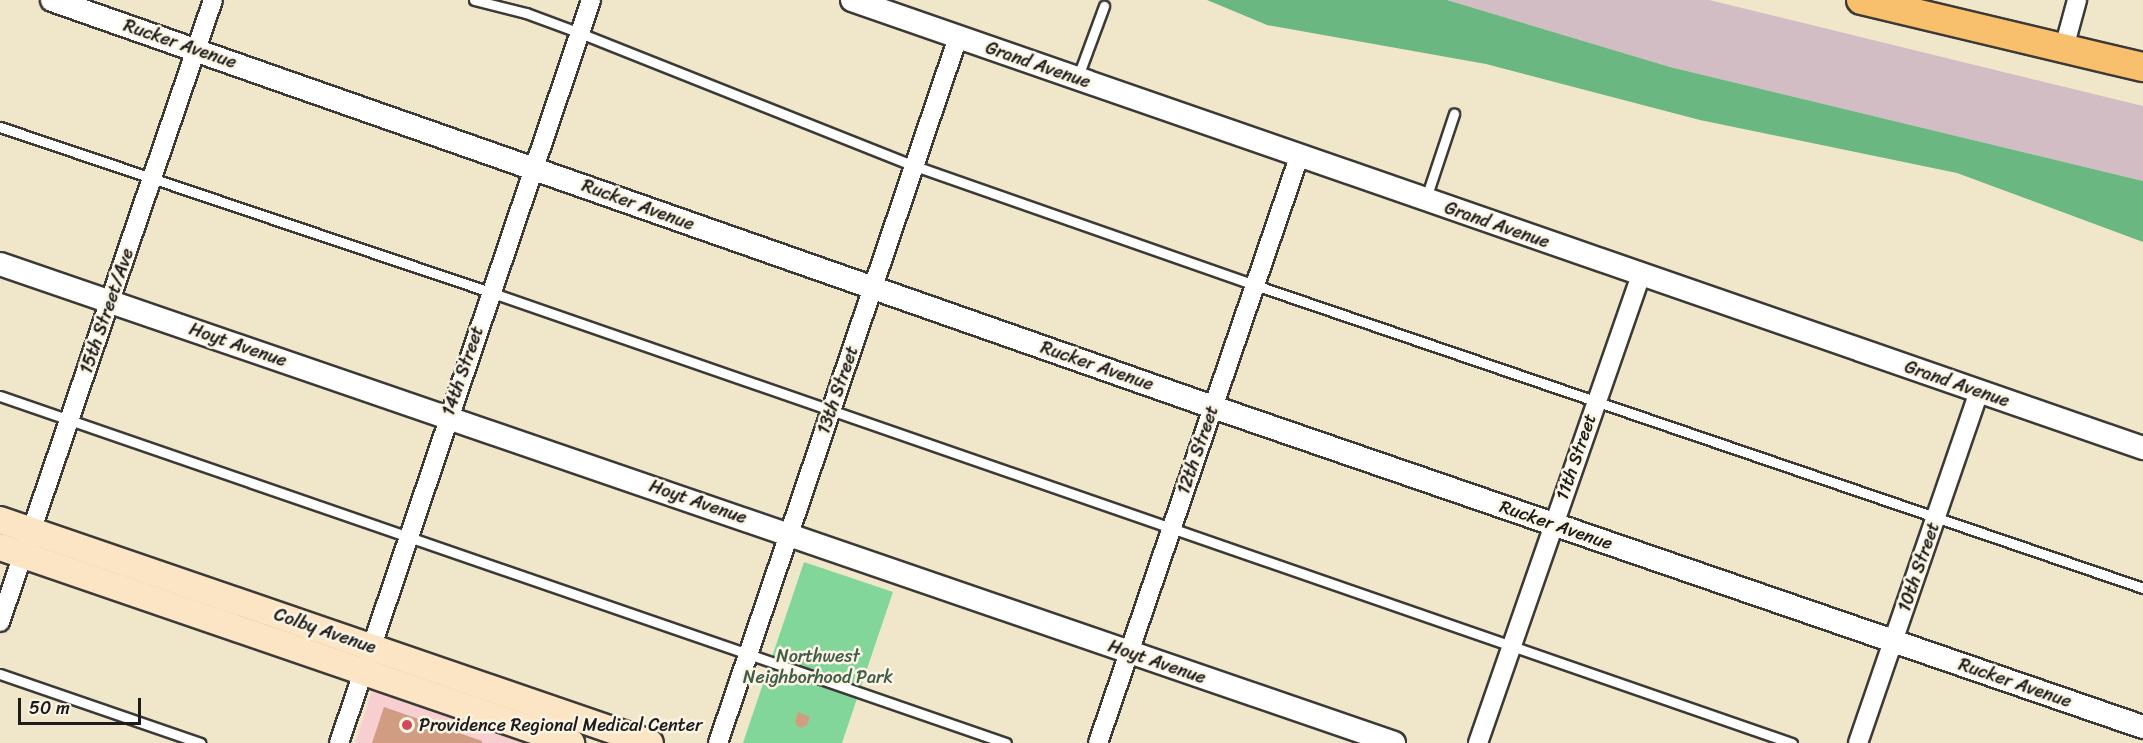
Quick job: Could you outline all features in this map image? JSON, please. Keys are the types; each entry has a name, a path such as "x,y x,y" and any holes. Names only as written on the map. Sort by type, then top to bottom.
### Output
{"main road":[{"path":"1861,0 2143,66"},
{"name":"Colby Avenue","path":"0,520 650,743"},
{"name":"Colby Avenue","path":"12,551 571,743"}],"street":[{"name":"Rucker Avenue","path":"52,0 1213,407 2143,727"},
{"name":"15th Street/Ave","path":"0,622 12,551 31,531 213,0"},
{"name":"14th Street","path":"339,743 490,292 591,0"},
{"name":"Grand Avenue","path":"852,0 2143,448"},
{"path":"2064,48 2077,0"},
{"name":"13th Street","path":"718,743 958,37"},
{"name":"12th Street","path":"1098,743 1299,157"},
{"name":"Hoyt Avenue","path":"0,264 1394,743"},
{"name":"11th Street","path":"1478,743 1641,274"},
{"name":"10th Street","path":"1858,743 1979,392"}],"lane":[{"path":"474,0 526,13 580,33 915,166 1255,285 2143,588"},
{"path":"1077,79 1104,6"},
{"path":"1426,200 1454,114"},
{"path":"0,127 490,292 1792,743"},
{"path":"0,396 1006,743"},
{"path":"0,674 200,743"}],"shaded area":[{"path":"1447,0 1709,0 2143,106 2143,181 1670,67"},
{"path":"372,691 523,743 355,743"}],"green space":[{"path":"1207,0 1447,0 1670,67 2143,181 2143,242 1957,173 1700,120 1486,64 1267,25"},
{"name":"Northwest Neighborhood Park","path":"804,562 893,592 842,743 743,743"}],"building":[{"name":"Providence Regional Medical Center","path":"384,707 482,741 482,743 372,743"},
{"path":"798,712 810,717 807,725 802,728 797,726 795,721"}],"place":[{"name":"Providence Regional Medical Center","path":"407,725"}]}
